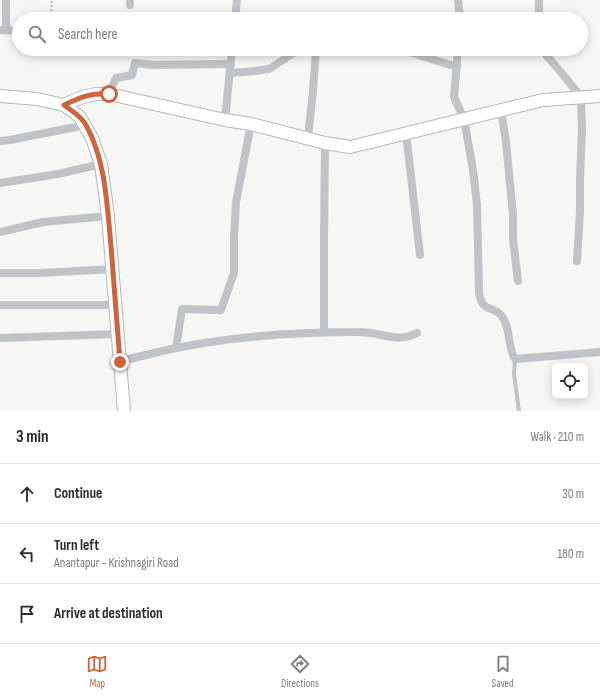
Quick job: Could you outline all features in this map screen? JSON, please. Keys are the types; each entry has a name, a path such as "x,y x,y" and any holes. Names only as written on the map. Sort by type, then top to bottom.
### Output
{"street":[{"path":"3,30 6,0"},
{"path":"236,12 237,0"},
{"path":"458,0 459,12"},
{"path":"539,0 539,12"},
{"path":"225,120 232,56"},
{"path":"230,73 269,69 289,56"},
{"path":"308,138 314,91 316,56"},
{"path":"421,56 457,68"},
{"path":"458,56 454,97 464,120 473,170 477,205 477,270 480,299 482,304 501,314 504,319 510,348 515,359 600,352"},
{"path":"547,56 581,97 582,130 577,261"},
{"path":"109,94 116,78 132,75 135,63 152,65 231,64"},
{"path":"64,105 82,96 109,94 225,120 251,124 325,143 350,147 543,100 600,96"},
{"path":"0,96 51,101 64,105 80,117 86,125 92,138 101,164 108,216 124,411"},
{"path":"501,110 506,142 513,215 512,239 518,281"},
{"path":"176,348 182,309 221,310 234,273 236,202 251,124"},
{"path":"0,141 86,125"},
{"path":"406,134 420,255"},
{"path":"324,332 325,143"},
{"path":"0,183 58,174 101,164"},
{"path":"0,232 43,222 108,216"},
{"path":"0,274 113,269"},
{"path":"0,305 116,305"},
{"path":"120,362 176,348 216,342 324,332 366,332 393,338 417,333"},
{"path":"0,338 118,334"}],"lane":[{"path":"515,359 514,374 519,411"}],"path":[{"path":"51,12 52,0"}],"route":[{"path":"109,94 82,96 64,105 80,117 86,125 101,164 108,216 120,362"}]}
